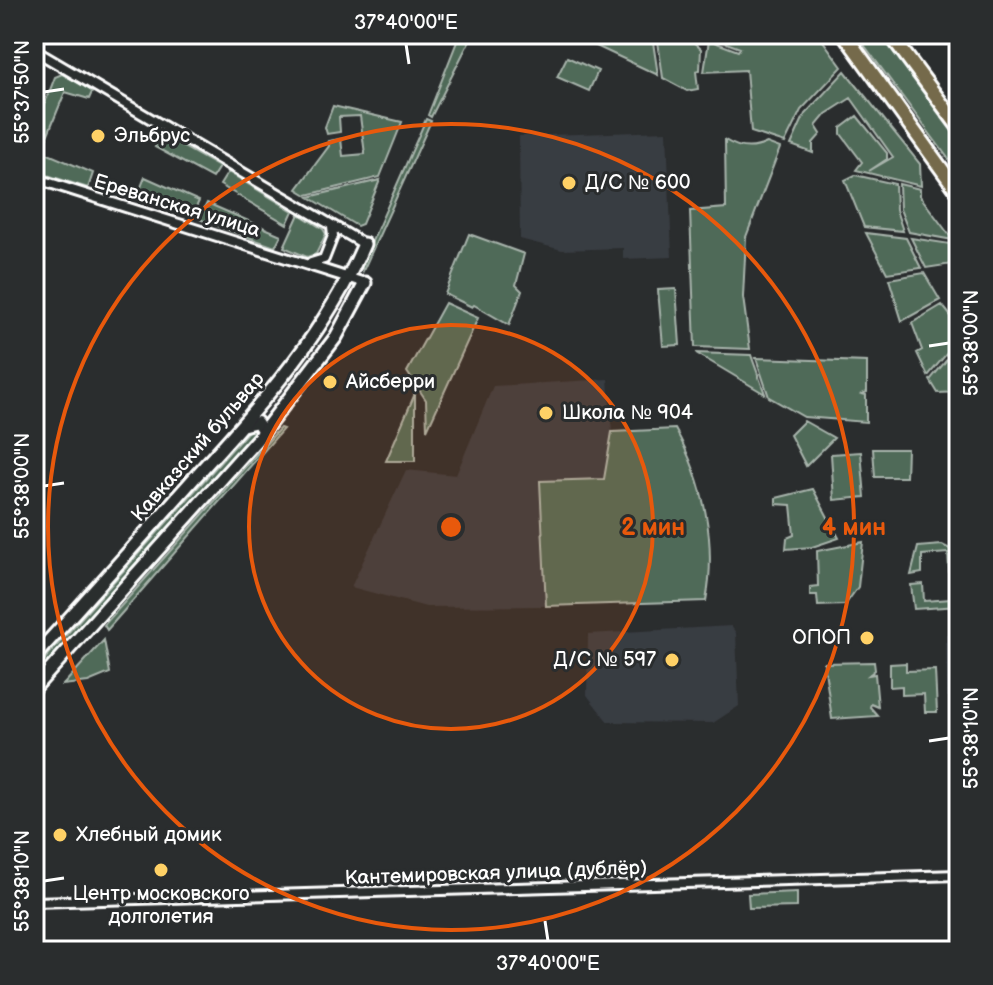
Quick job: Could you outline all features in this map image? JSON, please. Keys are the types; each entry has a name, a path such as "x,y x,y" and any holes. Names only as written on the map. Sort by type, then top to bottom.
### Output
{"main road":[{"path":"844,34 959,193"},
{"path":"890,34 959,127"},
{"name":"Кавказский бульвар","path":"34,657 245,425 316,334 349,278 364,244"},
{"name":"Кавказский бульвар","path":"34,688 260,436 336,337 365,283"}],"street":[{"name":"Ереванская улица","path":"34,50 364,244"},
{"name":"Ереванская улица","path":"34,178 365,283"},
{"path":"310,264 324,259 333,236 332,227"},
{"path":"266,398 267,411 272,414 281,410"},
{"path":"245,425 254,421 260,424 260,436"},
{"name":"Кантемировская улица (дублёр)","path":"34,902 959,875"}],"shaded area":[{"path":"667,131 672,257 623,259 623,248 562,250 520,239 519,136"},
{"path":"608,379 612,432 604,479 541,481 546,606 426,607 351,587 406,470 456,475 493,386"},
{"path":"731,626 736,633 739,706 713,723 608,722 587,695 588,634"},
{"path":"959,633 959,697 947,697 946,634"}],"green space":[{"path":"460,34 473,34 431,117 428,115"},
{"path":"720,34 818,34 842,67 801,110 785,143 751,132 746,70 704,72 709,40 738,51 740,48 713,38"},
{"path":"856,34 880,34 959,141 959,173"},
{"path":"690,39 701,49 700,70 696,71 698,89 687,91 663,78 658,41"},
{"path":"596,41 653,42 658,75 594,45"},
{"path":"567,57 598,71 589,91 557,77"},
{"path":"845,71 920,164 921,186 856,170 862,162 841,134 841,128 857,116 887,153 887,159 869,171 893,157 851,98 826,114 816,126 821,134 813,143 813,153 791,145 805,114"},
{"path":"62,74 93,90 89,99 65,92 41,151 93,173 88,188 34,171 34,132 55,77"},
{"path":"333,106 402,122 380,177 307,195 297,189 329,146 328,141 341,139 343,156 365,154 360,116 339,117 340,132 327,134 325,127"},
{"path":"426,119 431,121 363,271 361,266"},
{"path":"162,135 219,167 212,178 155,147"},
{"path":"725,140 741,147 751,148 767,143 780,148 746,237 743,297 750,349 695,347 690,211 726,208"},
{"path":"228,172 293,211 287,224 220,185"},
{"path":"855,175 895,184 896,210 903,231 864,227 845,180"},
{"path":"145,177 199,201 192,216 137,197"},
{"path":"380,180 362,224 357,226 309,197"},
{"path":"899,184 920,189 920,196 953,240 909,232 900,209"},
{"path":"207,203 281,235 275,247 199,219"},
{"path":"299,214 326,234 316,254 307,257 284,247"},
{"path":"866,233 906,238 921,268 887,273"},
{"path":"469,234 524,254 516,285 522,291 509,325 474,305 472,307 445,294"},
{"path":"911,238 957,245 959,263 926,268"},
{"path":"924,273 940,300 902,321 889,279"},
{"path":"676,289 680,345 663,346 658,290"},
{"path":"445,303 478,318 427,430 426,400 407,372"},
{"path":"942,305 959,326 959,339 928,376 917,353 922,350 912,323"},
{"path":"959,345 959,392 938,393 930,380"},
{"path":"696,353 751,355 765,394"},
{"path":"756,358 867,362 867,392 862,394 866,395 866,422 804,417 769,397"},
{"path":"415,391 415,461 386,461 414,396"},
{"path":"804,421 834,438 806,466 790,435"},
{"path":"280,428 283,429 107,630 104,625"},
{"path":"250,429 256,431 256,436 34,679 34,671"},
{"path":"675,429 694,469 706,512 710,557 706,601 546,606 540,481 604,479 612,432"},
{"path":"873,449 907,449 906,477 875,477"},
{"path":"861,452 865,497 834,500 831,454"},
{"path":"813,489 839,538 812,547 786,549 787,538 794,535 791,505 776,504 776,498"},
{"path":"863,542 858,587 845,605 818,606 817,595 810,595 810,587 818,586 817,551"},
{"path":"942,545 954,551 959,606 914,609 911,585 923,584 924,601 951,599 948,553 922,555 922,573 911,575 918,547"},
{"path":"104,640 110,673 88,682 63,685"},
{"path":"874,662 875,670 869,675 875,674 878,707 871,704 870,707 878,716 832,719 824,663"},
{"path":"906,663 906,671 935,670 937,712 925,712 924,694 902,695 902,686 890,687 890,664"},
{"path":"797,892 797,907 749,908 748,894"}],"place":[{"name":"Эльбрус","path":"98,136"},
{"name":"Д/C № 600","path":"569,183"},
{"name":"Айсберри","path":"330,382"},
{"name":"Школа № 904","path":"546,413"},
{"name":"ОПОП","path":"867,638"},
{"name":"Д/C № 597","path":"672,660"},
{"name":"Хлебный домик","path":"60,835"},
{"name":"Центр московского долголетия","path":"161,870"}]}
